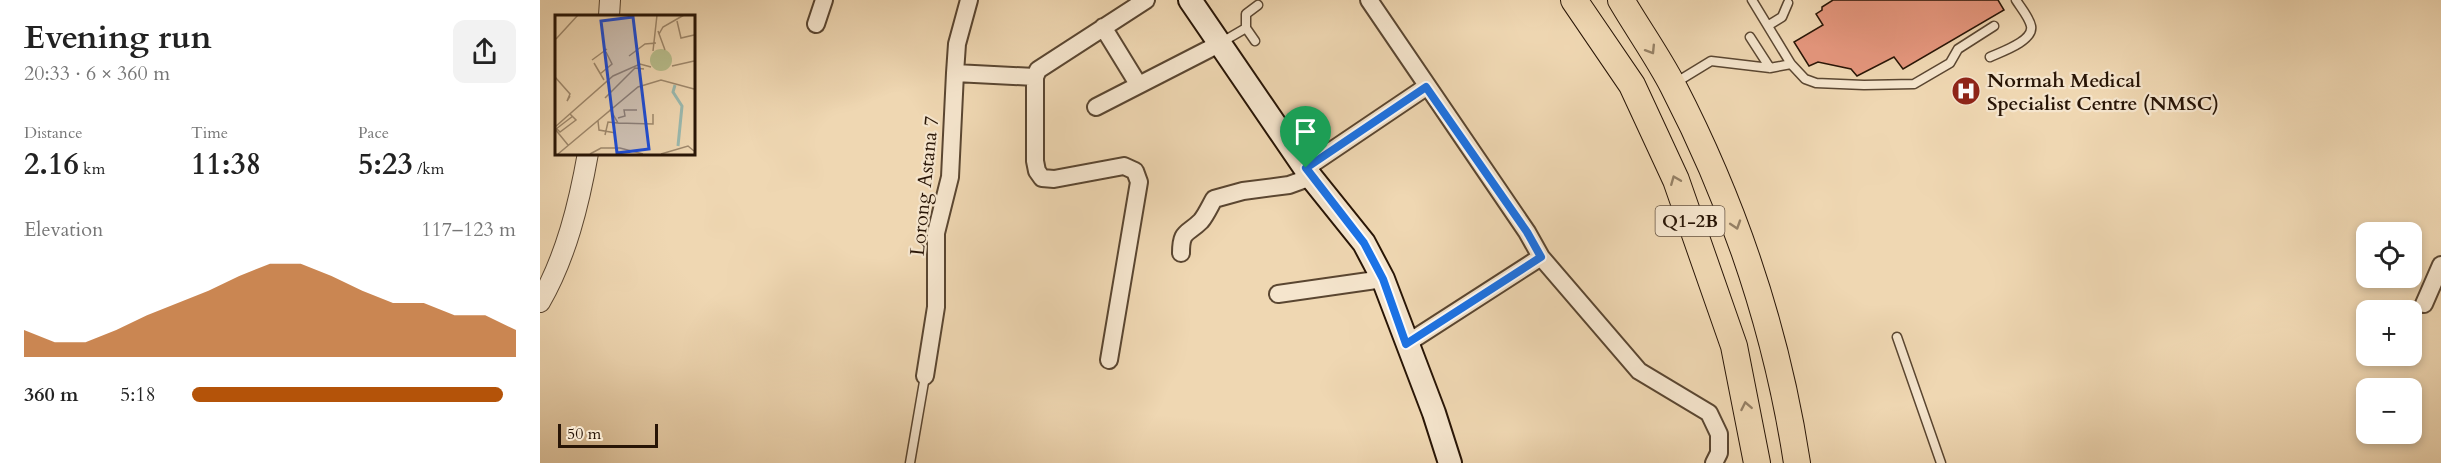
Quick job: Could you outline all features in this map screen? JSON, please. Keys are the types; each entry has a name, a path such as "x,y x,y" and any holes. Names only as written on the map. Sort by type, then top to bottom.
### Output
{"main road":[{"path":"1190,0 1308,173 1364,243 1383,279 1434,413 1450,463"},
{"name":"Q1-2B","path":"1574,0 1632,85 1676,180 1734,346 1757,463"},
{"path":"1583,0 1623,63 1632,85"},
{"path":"1621,0 1673,85 1733,216 1770,333 1797,463"}],"street":[{"path":"609,15 610,0"},
{"path":"816,24 824,0"},
{"name":"Lorong Astana 7","path":"925,376 936,307 936,233 950,177 957,44 969,0"},
{"path":"1109,360 1139,182 1135,171 1124,166 1054,179 1042,178 1037,171 1035,161 1035,77 1038,70 1146,0"},
{"path":"1369,0 1410,57 1426,87 1527,232 1541,257 1639,371 1709,413 1719,434 1719,453 1714,463"},
{"path":"1103,27 1138,84"},
{"path":"1096,107 1219,44"},
{"path":"955,73 1035,77"},
{"path":"1181,253 1181,238 1201,221 1214,199 1243,191 1289,185 1426,87"},
{"path":"540,302 559,265 572,223 588,154"},
{"path":"1406,344 1541,257"},
{"path":"2424,304 2441,265"},
{"path":"1278,294 1383,279"}],"lane":[{"path":"1752,0 1791,64 1806,79 1816,83 1911,84 1950,63 1958,49 1994,26"},
{"path":"1990,57 2029,36 2032,29 2016,0"},
{"path":"1768,25 1782,16 1788,3"},
{"path":"1254,41 1246,28 1246,14 1258,5"},
{"path":"1219,44 1246,28"},
{"path":"1750,37 1770,68"},
{"path":"1673,85 1711,61 1770,68 1791,64"},
{"path":"1897,337 1941,463"},
{"path":"910,463 925,376"}],"building":[{"path":"1833,0 1998,0 2004,10 1903,69 1894,57 1857,76 1851,69 1818,62 1809,66 1794,42 1823,25 1816,14"}],"place":[{"name":"Normah Medical Specialist Centre (NMSC)","path":"1966,91"}],"route":[{"path":"1426,87 1527,232 1541,257 1406,344 1383,279 1364,243 1306,168 1426,87"}]}
